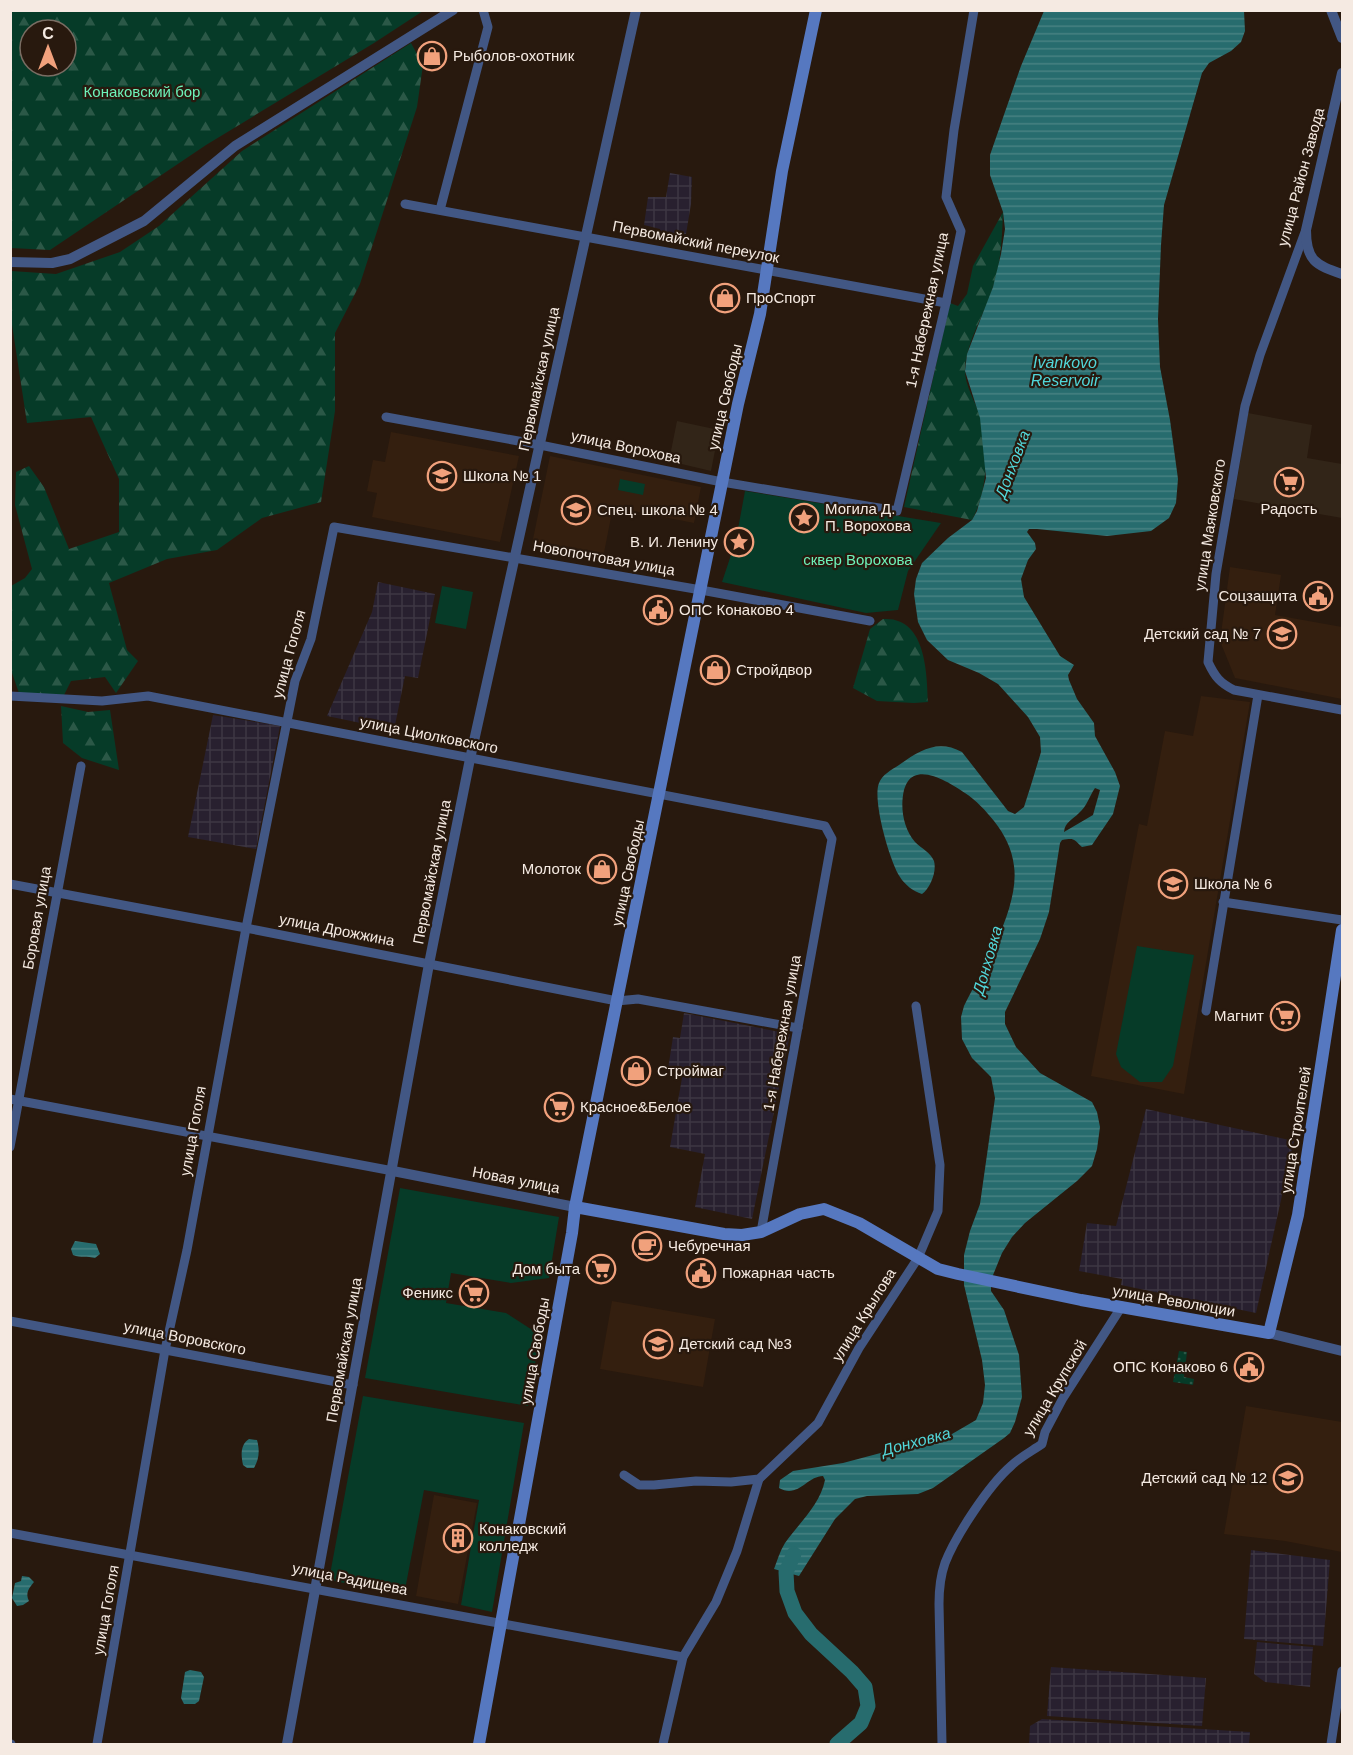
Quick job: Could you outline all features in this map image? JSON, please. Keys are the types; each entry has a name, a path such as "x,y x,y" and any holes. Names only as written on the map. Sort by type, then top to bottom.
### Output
{"main road":[{"name":"улица Свободы","path":"479,1744 574,1223 575,1207 738,404 760,314 782,171 816,10"},
{"name":"улица Строителей","path":"1269,1334 1298,1215 1342,930"},
{"name":"Новая улица","path":"575,1207 724,1234 742,1235 761,1232 800,1214 824,1209 859,1223 938,1269 1000,1284"},
{"name":"улица Революции","path":"1000,1284 1269,1334"}],"street":[{"path":"10,262 52,263 70,259 144,221 235,146 453,10"},
{"path":"440,210 488,27 483,10"},
{"name":"Первомайская улица","path":"287,1744 429,964 470,759 636,10"},
{"name":"1-я Набережная улица","path":"897,511 961,231 946,197 954,130 974,10"},
{"path":"1331,10 1342,38"},
{"name":"улица Район Завода","path":"1260,355 1306,230 1342,74"},
{"name":"Первомайский переулок","path":"405,204 946,303"},
{"path":"1306,230 1307,248 1312,258 1321,266 1342,274"},
{"name":"улица Маяковского","path":"1258,695 1234,690 1221,683 1208,662 1208,651 1219,555 1245,406 1260,355"},
{"name":"улица Ворохова","path":"386,417 722,482 897,511"},
{"name":"Новопочтовая улица","path":"334,527 870,621"},
{"name":"улица Гоголя","path":"97,1744 165,1350 187,1250 246,928 295,681 311,639 334,527"},
{"path":"1206,1011 1258,695 1342,710"},
{"name":"улица Циолковского","path":"10,696 102,700 148,696 825,826 832,839"},
{"name":"Боровая улица","path":"10,1147 15,1099 81,766"},
{"name":"1-я Набережная улица","path":"761,1232 832,839"},
{"name":"улица Дрожжина","path":"10,884 617,1001 638,999 798,1028"},
{"path":"1223,902 1342,920"},
{"name":"улица Крылова","path":"759,1479 818,1423 859,1348 918,1258 938,1211 940,1165 916,1006"},
{"name":"Новая улица","path":"15,1099 575,1207"},
{"name":"улица Крупской","path":"942,1744 939,1605 940,1582 945,1562 969,1520 993,1486 1011,1465 1042,1444 1045,1432 1063,1398 1122,1306"},
{"name":"улица Воровского","path":"10,1321 353,1385"},
{"name":"улица Революции","path":"1269,1334 1342,1351"},
{"path":"624,1475 639,1485 759,1479 737,1551 716,1602 683,1657 663,1744"},
{"name":"улица Радищева","path":"10,1533 683,1657"},
{"path":"1331,1744 1342,1671"}],"shaded area":[{"path":"670,173 692,177 691,204 686,234 678,233 677,236 668,236 660,232 660,229 644,225 648,197 666,197"},
{"path":"1248,413 1312,425 1307,458 1342,464 1342,518 1234,499"},
{"path":"677,421 719,430 711,471 669,461"},
{"name":"Школа № 1","path":"391,432 519,456 500,542 372,517 377,493 367,491 373,460 385,462"},
{"name":"Спец. школа № 4","path":"550,456 701,487 694,523 613,507 603,558 532,544"},
{"name":"Детский сад № 7","path":"1230,567 1281,575 1275,615 1342,627 1342,699 1235,678 1220,641"},
{"path":"378,582 435,594 418,678 405,676 394,730 327,716 372,612"},
{"name":"Школа № 6","path":"1201,696 1250,702 1184,1094 1091,1076 1139,824 1147,826 1165,731 1193,736"},
{"path":"213,715 280,726 256,849 188,837"},
{"path":"684,1013 790,1034 752,1219 695,1207 705,1154 670,1147 683,1072 668,1069 673,1037 680,1038"},
{"path":"1146,1109 1294,1141 1256,1313 1121,1285 1122,1279 1079,1271 1087,1223 1116,1226"},
{"name":"Детский сад №3","path":"612,1301 715,1319 703,1387 600,1369"},
{"name":"Детский сад № 12","path":"1246,1406 1342,1422 1342,1552 1285,1541 1224,1534"},
{"path":"434,1495 477,1503 458,1604 416,1596"},
{"path":"1251,1550 1330,1560 1323,1646 1244,1639"},
{"path":"1257,1642 1313,1647 1310,1687 1265,1682 1254,1674"},
{"path":"1051,1667 1206,1678 1202,1726 1047,1716"},
{"path":"1042,1719 1250,1732 1249,1744 1029,1744 1030,1726"}],"green space":[{"name":"Конаковский бор","path":"11,10 423,10 374,43 206,145 50,250 11,248"},
{"path":"411,43 423,65 417,107 360,284 335,333 335,411 321,502 262,518 217,550 167,559 109,583 127,650 138,661 116,693 105,677 71,681 63,697 19,693 11,670 11,586 25,578 32,569 15,505 16,472 29,466 44,487 69,549 119,532 119,479 91,417 27,423 11,318 11,271 56,274 120,252 159,226 242,151"},
{"path":"1003,212 995,280 969,348 965,368 968,386 980,416 985,442 984,483 977,508 972,520 904,507 950,303 958,306 967,294 973,266"},
{"path":"620,479 645,484 643,495 618,490"},
{"name":"сквер Ворохова","path":"745,491 941,523 908,571 898,610 866,613 722,582 732,552 740,549 744,543 744,536 738,529"},
{"path":"442,586 473,592 466,629 435,623"},
{"path":"883,619 897,621 908,627 916,636 925,662 928,702 877,701 853,688 870,629"},
{"path":"61,706 88,712 110,710 119,770 82,758 63,743"},
{"path":"1137,946 1194,955 1173,1066 1162,1082 1140,1082 1121,1067 1116,1054"},
{"path":"400,1188 559,1217 549,1278 511,1283 451,1273 446,1303 506,1313 540,1335 528,1406 365,1378"},
{"path":"1179,1351 1187,1352 1184,1377 1194,1379 1193,1385 1173,1382"},
{"path":"363,1396 524,1423 492,1612 461,1605 479,1500 424,1490 404,1595 329,1580"}],"water":[{"name":"Ivankovo Reservoir","path":"1044,11 1244,11 1245,31 1241,42 1231,51 1209,63 1202,73 1164,205 1158,319 1160,367 1178,479 1176,503 1169,518 1151,531 1107,536 1037,529 1029,529 1027,532 1035,543 1036,549 1028,560 1021,579 1024,597 1060,656 1074,665 1068,675 1069,680 1077,699 1094,723 1095,736 1120,786 1113,814 1092,845 1082,847 1072,839 1062,840 1060,843 1049,912 1040,939 1005,1012 1005,1024 1016,1047 1040,1073 1092,1102 1100,1127 1097,1149 1092,1166 1025,1223 1012,1237 1002,1253 991,1280 991,1291 1004,1310 1019,1355 1022,1397 1010,1433 933,1488 918,1494 867,1496 855,1499 835,1519 799,1576 774,1569 783,1546 819,1498 825,1480 823,1476 817,1477 797,1489 786,1491 779,1488 780,1480 793,1471 843,1463 952,1434 976,1420 983,1403 985,1385 982,1360 964,1285 964,1255 980,1204 995,1098 991,1077 972,1058 962,1039 961,1017 964,1006 1006,919 1014,883 1013,860 1010,848 1001,832 988,813 973,799 941,779 920,774 910,779 904,790 903,817 915,842 931,855 935,865 934,875 928,888 922,894 915,891 902,880 896,869 883,831 877,791 882,778 890,771 922,751 945,746 962,752 1008,811 1015,814 1024,807 1041,752 1040,737 1028,717 998,684 948,660 927,640 918,622 914,594 916,579 922,563 948,538 972,520 977,511 986,478 980,418 965,371 967,354 993,287 1005,229 1003,212 990,175 990,155 1021,66","holes":["1095,788 1100,790 1093,815 1064,832 1067,823 1084,807"]},
{"path":"75,1241 96,1244 100,1254 95,1258 73,1255 71,1249"},
{"path":"249,1439 257,1440 258,1444 257,1461 254,1468 247,1468 242,1461 243,1447"},
{"path":"22,1576 29,1577 34,1582 29,1589 29,1601 17,1606 12,1598 15,1583 21,1581"},
{"path":"190,1670 201,1672 204,1677 199,1701 195,1704 184,1704 181,1698 185,1672"}],"waterway":[{"name":"Донховка","path":"794,1554 786,1572 787,1591 795,1613 811,1634 865,1687 868,1706 861,1723 837,1744"}],"place":[{"name":"Рыболов-охотник","path":"432,56"},
{"name":"ПроСпорт","path":"725,298"},
{"name":"Школа № 1","path":"442,476"},
{"name":"Радость","path":"1289,482"},
{"name":"Спец. школа № 4","path":"576,510"},
{"name":"Могила Д. П. Ворохова","path":"804,518"},
{"name":"В. И. Ленину","path":"739,542"},
{"name":"Соцзащита","path":"1318,596"},
{"name":"ОПС Конаково 4","path":"658,610"},
{"name":"Детский сад № 7","path":"1282,634"},
{"name":"Стройдвор","path":"715,670"},
{"name":"Молоток","path":"602,869"},
{"name":"Школа № 6","path":"1173,884"},
{"name":"Магнит","path":"1285,1016"},
{"name":"Строймаг","path":"636,1071"},
{"name":"Красное&Белое","path":"559,1107"},
{"name":"Чебуречная","path":"647,1246"},
{"name":"Дом быта","path":"601,1269"},
{"name":"Пожарная часть","path":"701,1273"},
{"name":"Феникс","path":"474,1293"},
{"name":"Детский сад №3","path":"658,1344"},
{"name":"ОПС Конаково 6","path":"1249,1367"},
{"name":"Детский сад № 12","path":"1288,1478"},
{"name":"Конаковский колледж","path":"458,1538"}]}
